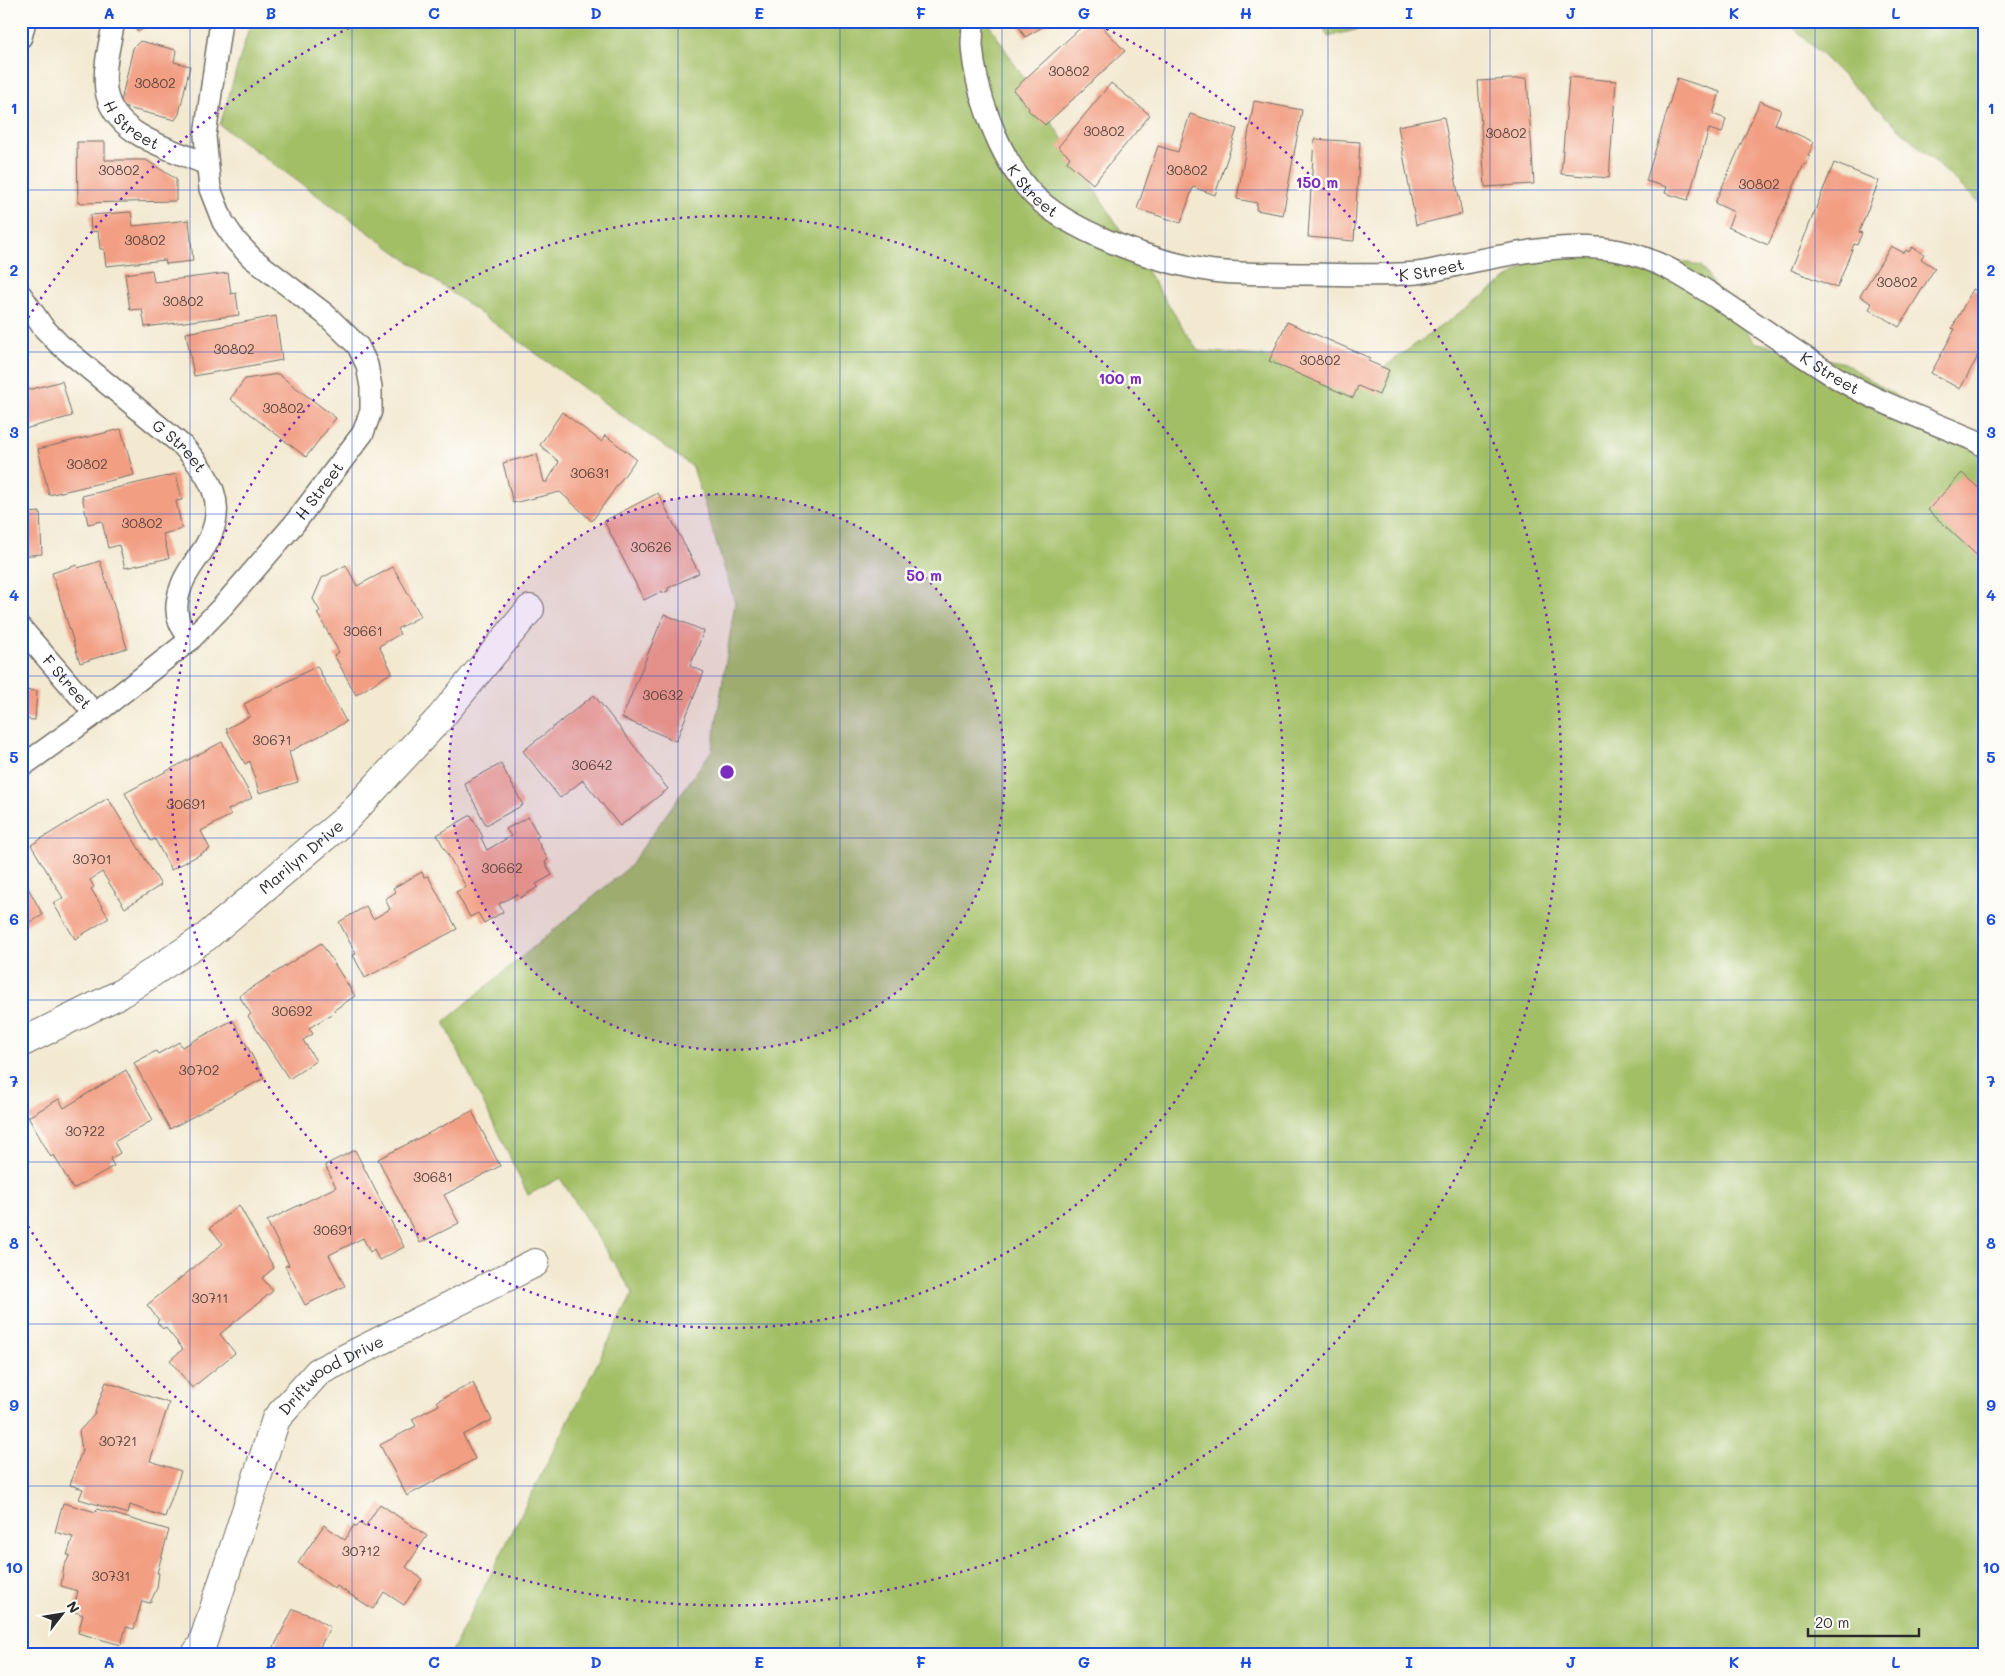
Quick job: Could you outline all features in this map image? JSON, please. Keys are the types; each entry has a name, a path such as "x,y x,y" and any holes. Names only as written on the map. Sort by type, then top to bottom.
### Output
{"street":[{"name":"Marilyn Drive","path":"21,1043 120,994 206,937 347,818 441,717 530,609"},
{"name":"Driftwood Drive","path":"195,1655 202,1646 276,1419 318,1372 535,1263"}],"lane":[{"path":"21,37 25,21"},
{"name":"H Street","path":"114,21 106,68 106,91 114,114 130,129 148,139 207,164"},
{"name":"H Street","path":"21,767 190,640 224,606 294,524 363,434 372,411 371,387 367,365 358,346 325,314 252,258 236,241 223,222 213,197 207,164 205,136 221,21"},
{"name":"K Street","path":"973,21 974,66 981,92 1004,154 1030,191 1065,219 1106,239 1180,265 1216,272 1353,275 1419,273 1545,249 1582,247 1620,251 1648,260 1692,282 1843,382 1908,413 1966,436 1984,446"},
{"name":"G Street","path":"21,295 43,327 59,344 183,446 198,463 212,487 217,506 214,528 206,545 184,578 178,592 176,608 179,622 190,640"},
{"name":"F Street","path":"21,628 94,714"}],"green space":[{"path":"251,21 987,21 1198,351 1338,362 1377,372 1568,235 1701,266 1754,342 1844,363 1984,451 1984,1655 450,1655 633,1293 560,1178 528,1195 444,1022 629,867 712,750 735,603 693,467 220,125"},
{"path":"1321,21 1390,21 1328,37"},
{"path":"1787,21 1984,21 1984,207 1867,99"}],"building":[{"path":"132,21 156,21 138,32"},
{"path":"1016,21 1053,21 1025,37"},
{"path":"1088,21 1097,21 1125,51 1045,125 1028,110 1029,108 1013,90"},
{"path":"140,41 176,50 174,62 190,66 179,114 175,120 123,107 121,101 133,48"},
{"path":"1569,77 1616,81 1609,178 1561,174"},
{"path":"1527,78 1534,184 1485,187 1478,81"},
{"path":"1677,78 1720,92 1713,114 1726,119 1722,133 1709,129 1688,200 1665,193 1667,187 1646,181"},
{"path":"1111,83 1150,115 1093,184 1067,162 1070,157 1058,147"},
{"path":"1254,101 1302,110 1283,215 1256,210 1257,203 1237,199"},
{"path":"1760,101 1781,110 1775,124 1814,142 1808,156 1810,157 1806,165 1804,164 1768,245 1728,227 1734,212 1715,203"},
{"path":"1190,114 1237,129 1215,195 1193,187 1181,223 1137,209 1158,146 1178,152"},
{"path":"1444,117 1462,214 1416,225 1398,126"},
{"path":"1314,139 1360,142 1354,241 1308,237"},
{"path":"77,142 105,142 105,160 146,160 176,179 176,201 78,203"},
{"path":"1834,163 1879,181 1859,232 1862,233 1857,245 1854,244 1837,288 1791,270"},
{"path":"131,212 133,226 189,220 193,261 166,264 165,260 106,266 104,249 100,249 98,231 91,232 90,215"},
{"path":"1891,246 1904,253 1906,250 1909,252 1912,247 1924,254 1921,259 1935,268 1899,327 1869,309 1872,304 1860,296"},
{"path":"152,270 154,282 228,273 231,294 236,293 239,315 145,327 142,309 130,310 125,274"},
{"path":"1973,289 1984,294 1984,345 1960,389 1931,373 1955,329 1952,328"},
{"path":"276,316 282,360 194,376 186,333"},
{"path":"1287,322 1370,358 1368,361 1389,370 1379,395 1358,386 1353,398 1269,361"},
{"path":"278,374 336,418 306,457 230,399 245,379"},
{"path":"62,381 72,416 21,430 21,392"},
{"path":"562,412 602,442 605,435 636,459 592,521 560,492 513,503 503,463 537,454 544,482 547,482 559,462 540,445"},
{"path":"121,429 134,475 49,495 38,449"},
{"path":"1962,473 1984,493 1984,562 1928,510"},
{"path":"176,474 182,500 176,501 182,529 163,534 169,558 125,568 119,545 108,548 102,521 88,524 82,496"},
{"path":"26,490 28,513 40,512 42,554 21,556 21,491"},
{"path":"658,493 699,573 668,588 668,591 663,593 662,591 644,600 604,521"},
{"path":"100,561 127,648 80,663 52,573 77,565 78,568"},
{"path":"346,565 357,586 393,567 421,616 397,629 400,634 379,646 392,672 356,695 334,655 339,652 317,613 320,611 313,599 322,578"},
{"path":"664,614 704,631 690,666 704,672 676,741 622,718"},
{"path":"317,666 346,722 289,752 298,782 259,793 250,761 245,764 226,729 250,716 244,704"},
{"path":"21,690 37,691 35,720 21,719"},
{"path":"594,695 668,789 620,826 583,780 560,798 523,751"},
{"path":"222,742 252,798 228,810 231,815 201,831 210,849 171,870 155,839 151,841 125,793"},
{"path":"501,764 523,805 486,825 464,783"},
{"path":"108,798 161,885 125,908 102,872 90,880 94,887 91,889 109,918 75,939 53,903 63,898 31,845"},
{"path":"471,815 483,837 481,838 487,850 511,836 506,829 528,817 539,836 536,838 548,860 545,862 552,875 536,884 538,887 520,898 517,894 499,904 503,912 484,923 478,913 470,917 456,892 466,887 437,835"},
{"path":"422,872 424,877 428,876 457,929 365,978 353,955 356,954 339,922 366,906 373,919 390,909 385,899 396,892 393,888"},
{"path":"21,875 43,915 21,927"},
{"path":"321,943 355,996 334,1010 335,1012 309,1028 313,1034 303,1040 316,1061 289,1079 248,1016 251,1014 239,996"},
{"path":"233,1020 264,1078 170,1129 134,1063 156,1051 158,1054 179,1042 182,1047"},
{"path":"126,1070 153,1120 114,1142 120,1153 110,1159 114,1166 73,1189 54,1155 51,1157 28,1117 59,1099 64,1108"},
{"path":"472,1111 500,1166 444,1195 459,1223 420,1243 378,1159"},
{"path":"355,1150 404,1247 379,1260 374,1249 370,1252 363,1238 329,1255 345,1286 305,1305 285,1266 289,1265 267,1221 336,1187 325,1165"},
{"path":"239,1205 274,1268 262,1278 273,1291 220,1334 235,1353 192,1388 170,1360 183,1349 165,1327 163,1329 157,1322 159,1320 147,1305 223,1244 210,1228"},
{"path":"106,1382 169,1403 150,1461 181,1471 165,1517 130,1505 128,1514 79,1499 83,1489 70,1485 82,1450 79,1431 94,1415"},
{"path":"473,1383 492,1420 463,1435 475,1459 407,1496 380,1445 416,1426 412,1419 439,1405 437,1401"},
{"path":"63,1503 96,1512 97,1509 169,1530 157,1573 159,1573 157,1588 150,1603 142,1601 134,1629 126,1627 121,1645 78,1633 83,1615 73,1611 78,1591 61,1586 64,1566 70,1555 67,1555 73,1537 55,1532"},
{"path":"380,1504 427,1536 406,1567 422,1579 404,1605 384,1592 373,1609 337,1586 335,1589 298,1563 324,1525 345,1540 354,1525 357,1527 360,1523 365,1527"},
{"path":"293,1609 312,1616 330,1627 316,1655 270,1655"}]}
